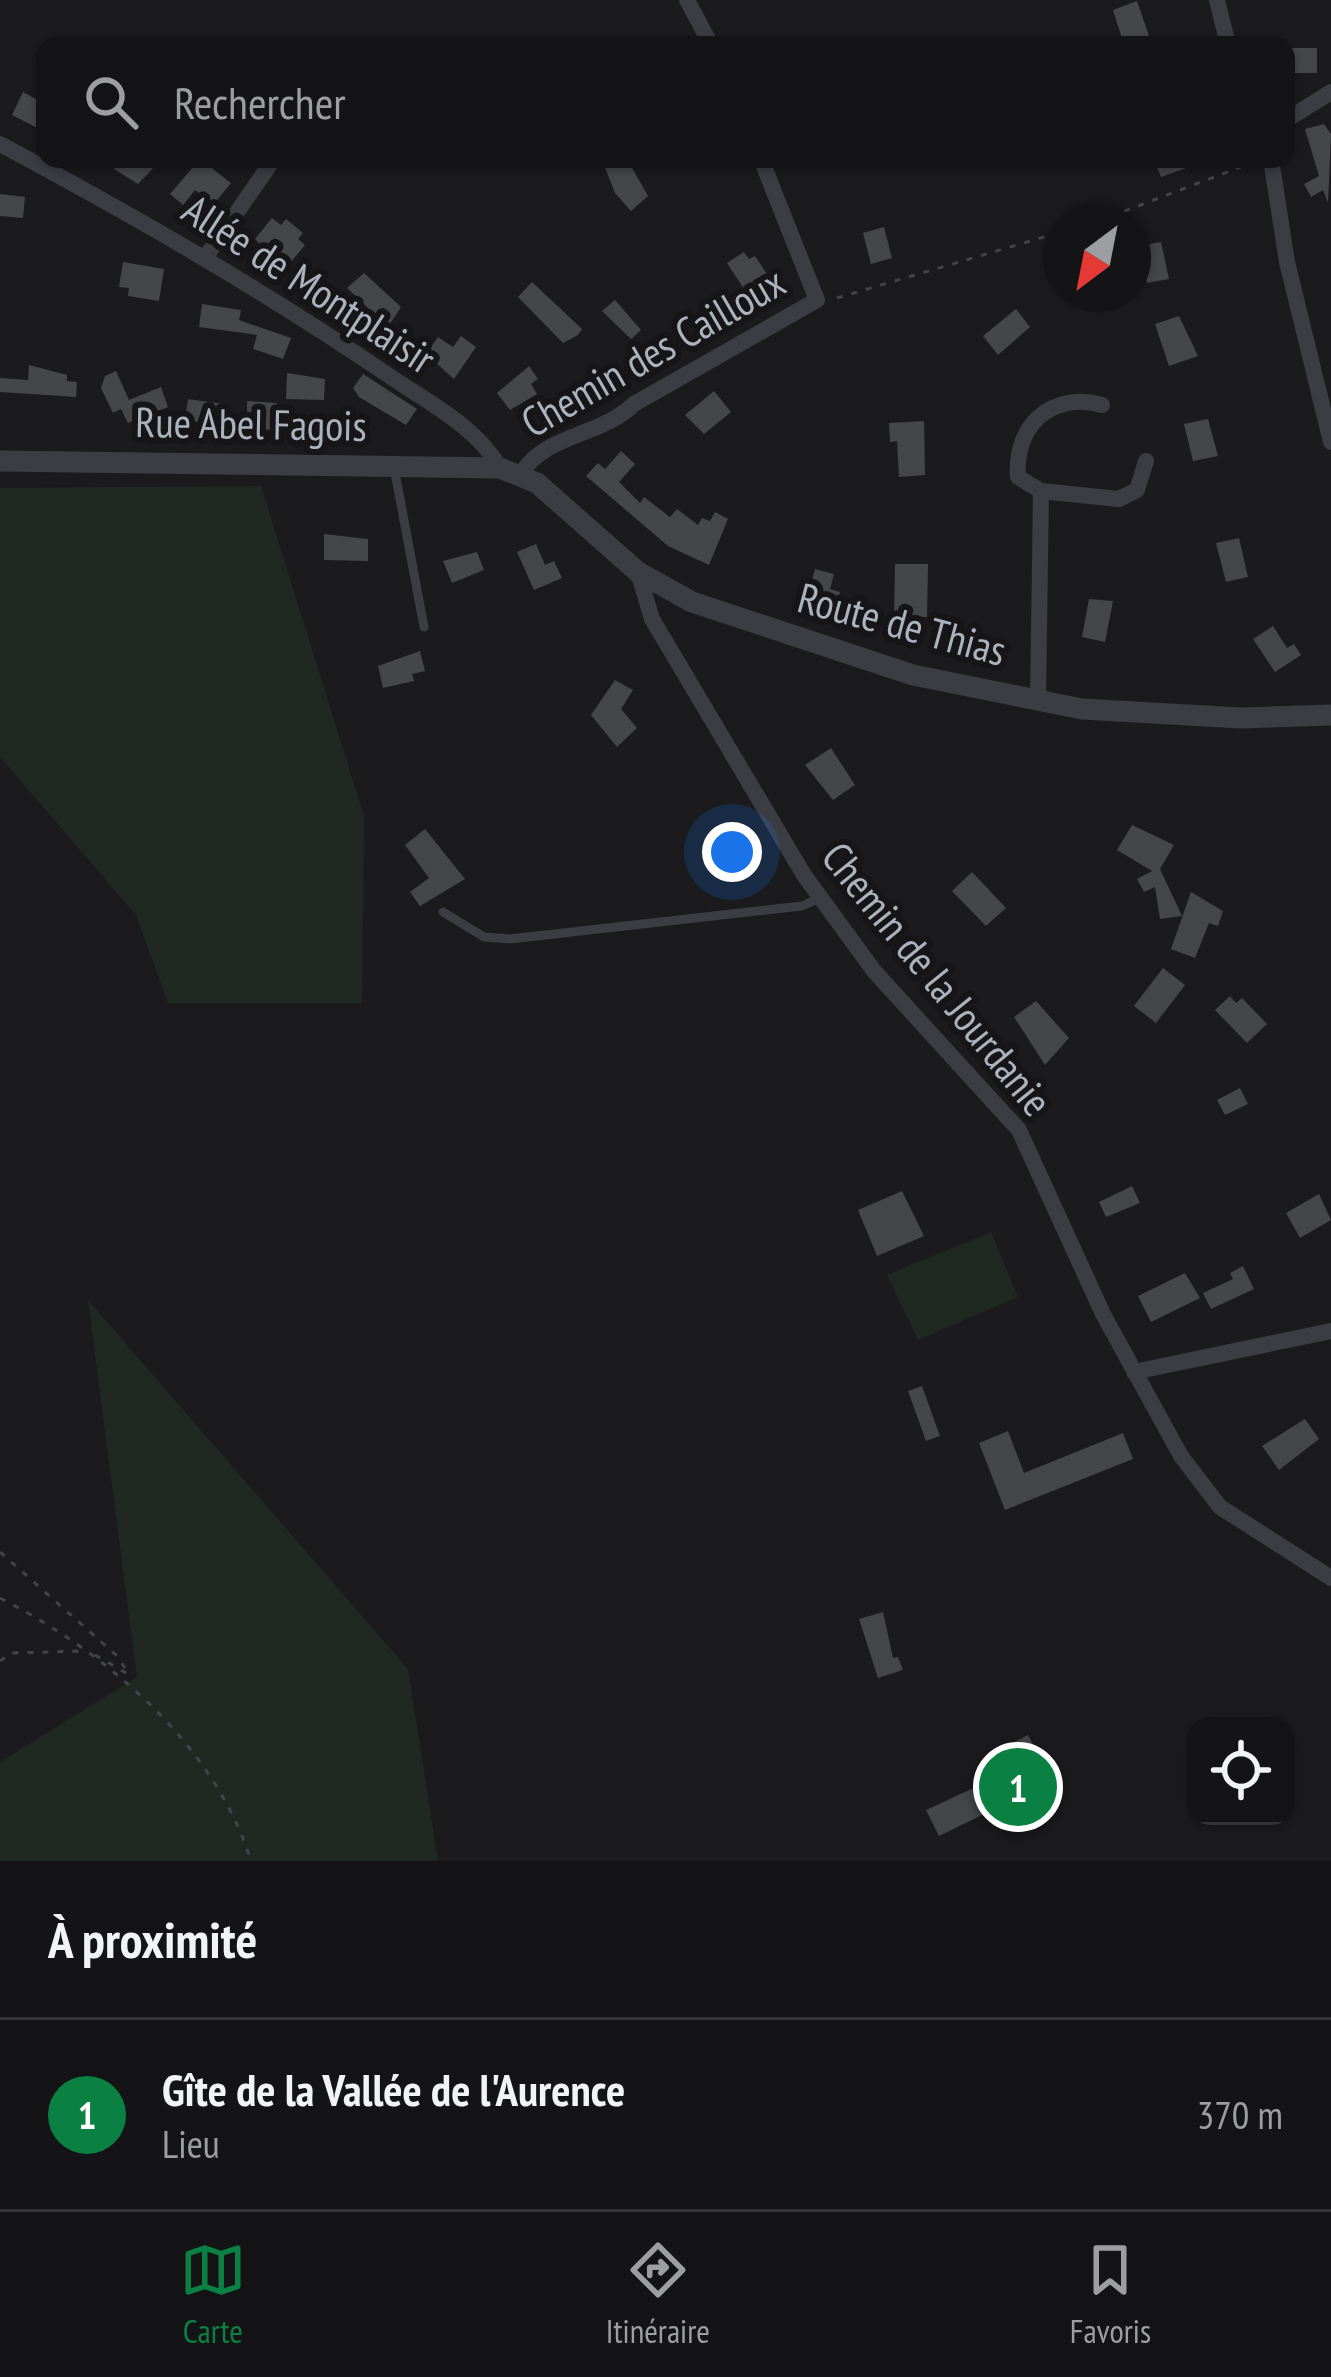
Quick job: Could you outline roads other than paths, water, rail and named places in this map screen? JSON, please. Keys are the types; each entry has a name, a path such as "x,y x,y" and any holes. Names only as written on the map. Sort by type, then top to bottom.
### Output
{"street":[{"path":"687,0 706,36"},
{"path":"1217,0 1226,36"},
{"path":"1295,114 1331,92"},
{"name":"Allée de Montplaisir","path":"0,144 36,163"},
{"name":"Allée de Montplaisir","path":"45,168 207,255 474,435 511,471"},
{"path":"207,255 267,168"},
{"name":"Chemin des Cailloux","path":"511,471 619,420 634,404 817,299 764,168"},
{"path":"1272,168 1287,262 1331,442"},
{"path":"1102,405 1081,399 1048,407 1024,433 1016,456 1018,477 1041,491 1119,499 1137,490 1146,461"},
{"name":"Rue Abel Fagois","path":"0,461 394,465 511,471"},
{"name":"Route de Thias","path":"511,471 638,572 692,602 914,675 1082,709 1241,718 1331,715"},
{"path":"1038,700 1041,491"},
{"name":"Chemin de la Jourdanie","path":"638,572 652,620 820,898 874,971 1019,1130 1134,1372 1181,1456 1220,1507 1331,1578"},
{"path":"1134,1372 1331,1331"}],"lane":[{"path":"394,465 424,627"},
{"path":"443,912 484,937 509,939 802,906 820,898"}],"place":[{"name":"Gîte de la Vallée de l'Aurence","path":"1018,1787"}]}
